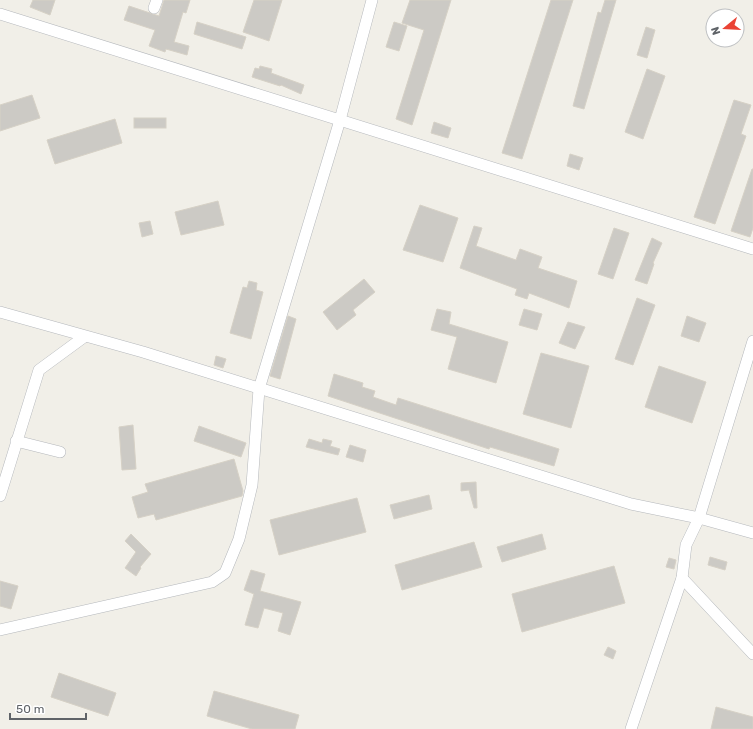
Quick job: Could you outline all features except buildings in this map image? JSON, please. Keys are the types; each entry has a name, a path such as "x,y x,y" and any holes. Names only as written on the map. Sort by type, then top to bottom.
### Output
{"street":[{"path":"0,630 212,582 225,573 239,539 252,485 259,389 340,120 372,0"},
{"path":"0,14 753,250"},
{"path":"0,312 84,337 143,352 631,504 699,518 753,533"},
{"path":"0,496 39,370 84,337"},
{"path":"632,729 682,578 686,545 699,518 753,341"},
{"path":"16,441 60,452"},
{"path":"682,578 753,654"}]}
